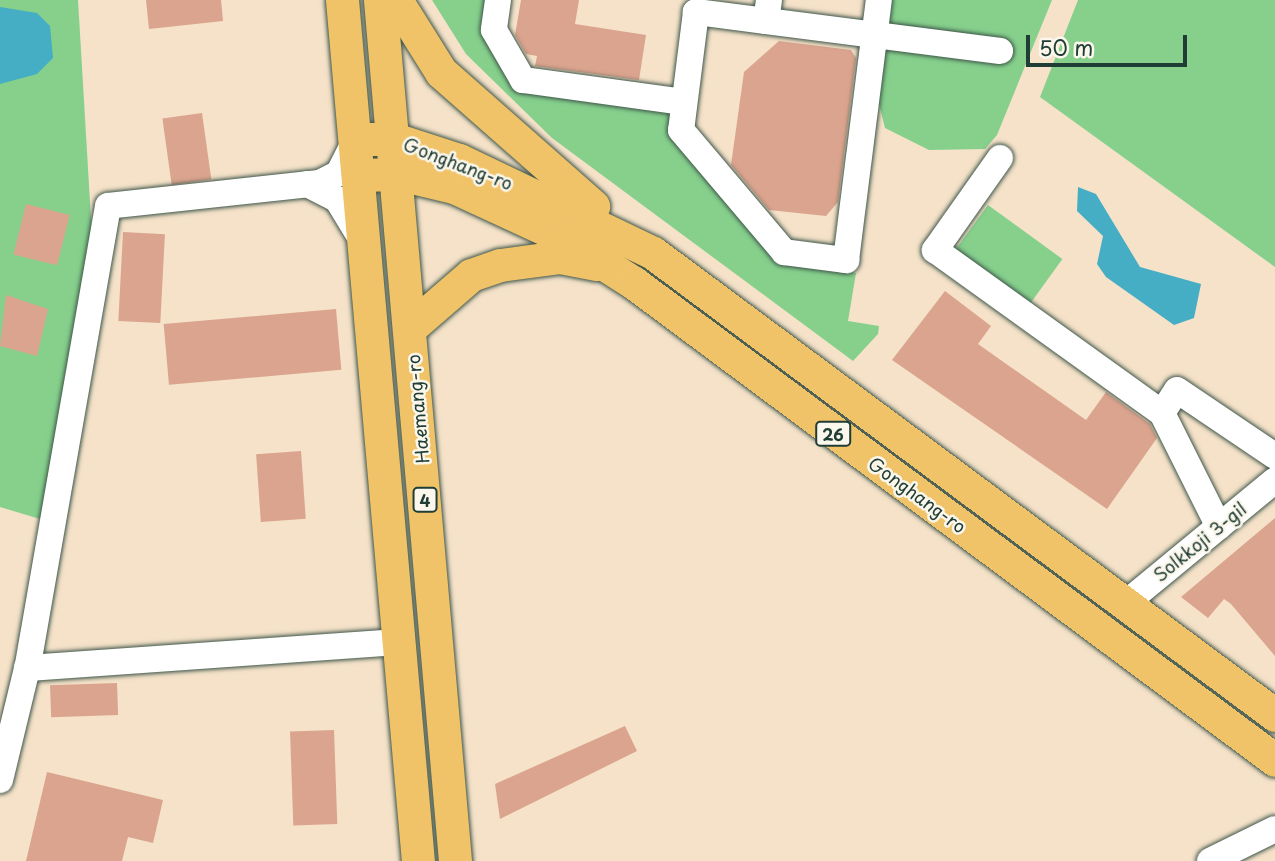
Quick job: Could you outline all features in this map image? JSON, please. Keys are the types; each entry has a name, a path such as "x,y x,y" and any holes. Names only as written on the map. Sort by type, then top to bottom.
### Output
{"main road":[{"name":"4","path":"342,0 418,861"},
{"name":"Haemang-ro","path":"380,0 399,174 455,861"},
{"name":"26","path":"396,0 441,72 481,113 653,253"},
{"name":"Gonghang-ro","path":"356,139 394,139 471,165 653,253 1275,715"},
{"name":"Gonghang-ro","path":"359,176 399,174 454,187 560,236 607,266 1275,760"},
{"path":"411,327 452,289 500,265 560,257 607,266"}],"street":[{"path":"498,0 494,30 523,79 684,102"},
{"path":"879,0 875,35 846,260 784,253 681,130 696,12 768,10 875,35 999,51"},
{"path":"0,780 27,668 108,206 307,184 339,173 356,139"},
{"path":"1000,158 935,250 1163,413 1219,527"},
{"path":"307,184 346,208 365,245"},
{"path":"1163,413 1177,390 1275,456"},
{"name":"Solkkoji 3-gil","path":"1126,603 1275,480"},
{"path":"27,668 400,642"},
{"path":"1210,861 1275,829"}],"green space":[{"path":"0,0 78,0 92,236 40,519 0,507"},
{"path":"432,0 491,0 521,86 675,108 781,263 856,273 848,321 879,326 878,334 853,361 552,138 466,54"},
{"path":"886,0 1052,0 997,135 985,149 929,150 885,128 877,96"},
{"path":"1078,0 1275,0 1275,267 1040,97"},
{"path":"988,205 1062,259 1030,304 955,250"}],"water":[{"path":"0,7 37,13 50,26 53,58 37,74 0,84"},
{"path":"1078,187 1096,194 1140,267 1201,284 1194,318 1174,325 1106,277 1097,264 1103,236 1077,211"}],"building":[{"path":"146,0 221,0 223,21 149,29"},
{"path":"521,0 579,0 575,24 646,35 639,80 535,66 537,56 526,54 515,35"},
{"path":"779,41 851,50 856,58 838,202 826,216 769,210 731,165 744,72"},
{"path":"202,113 211,179 172,185 162,119"},
{"path":"26,204 70,215 57,265 13,254"},
{"path":"123,232 165,234 160,323 118,321"},
{"path":"945,291 991,326 978,344 1086,420 1106,392 1150,424 1157,438 1107,509 892,360"},
{"path":"6,295 48,309 37,356 0,346"},
{"path":"336,309 341,370 169,385 164,324"},
{"path":"301,451 306,519 261,522 256,454"},
{"path":"1275,518 1275,656 1224,599 1208,618 1181,597"},
{"path":"117,683 118,715 51,717 50,685"},
{"path":"625,726 637,751 500,819 495,784"},
{"path":"334,730 337,824 293,825 290,732"},
{"path":"47,772 163,800 153,843 128,837 122,861 26,861"}]}
